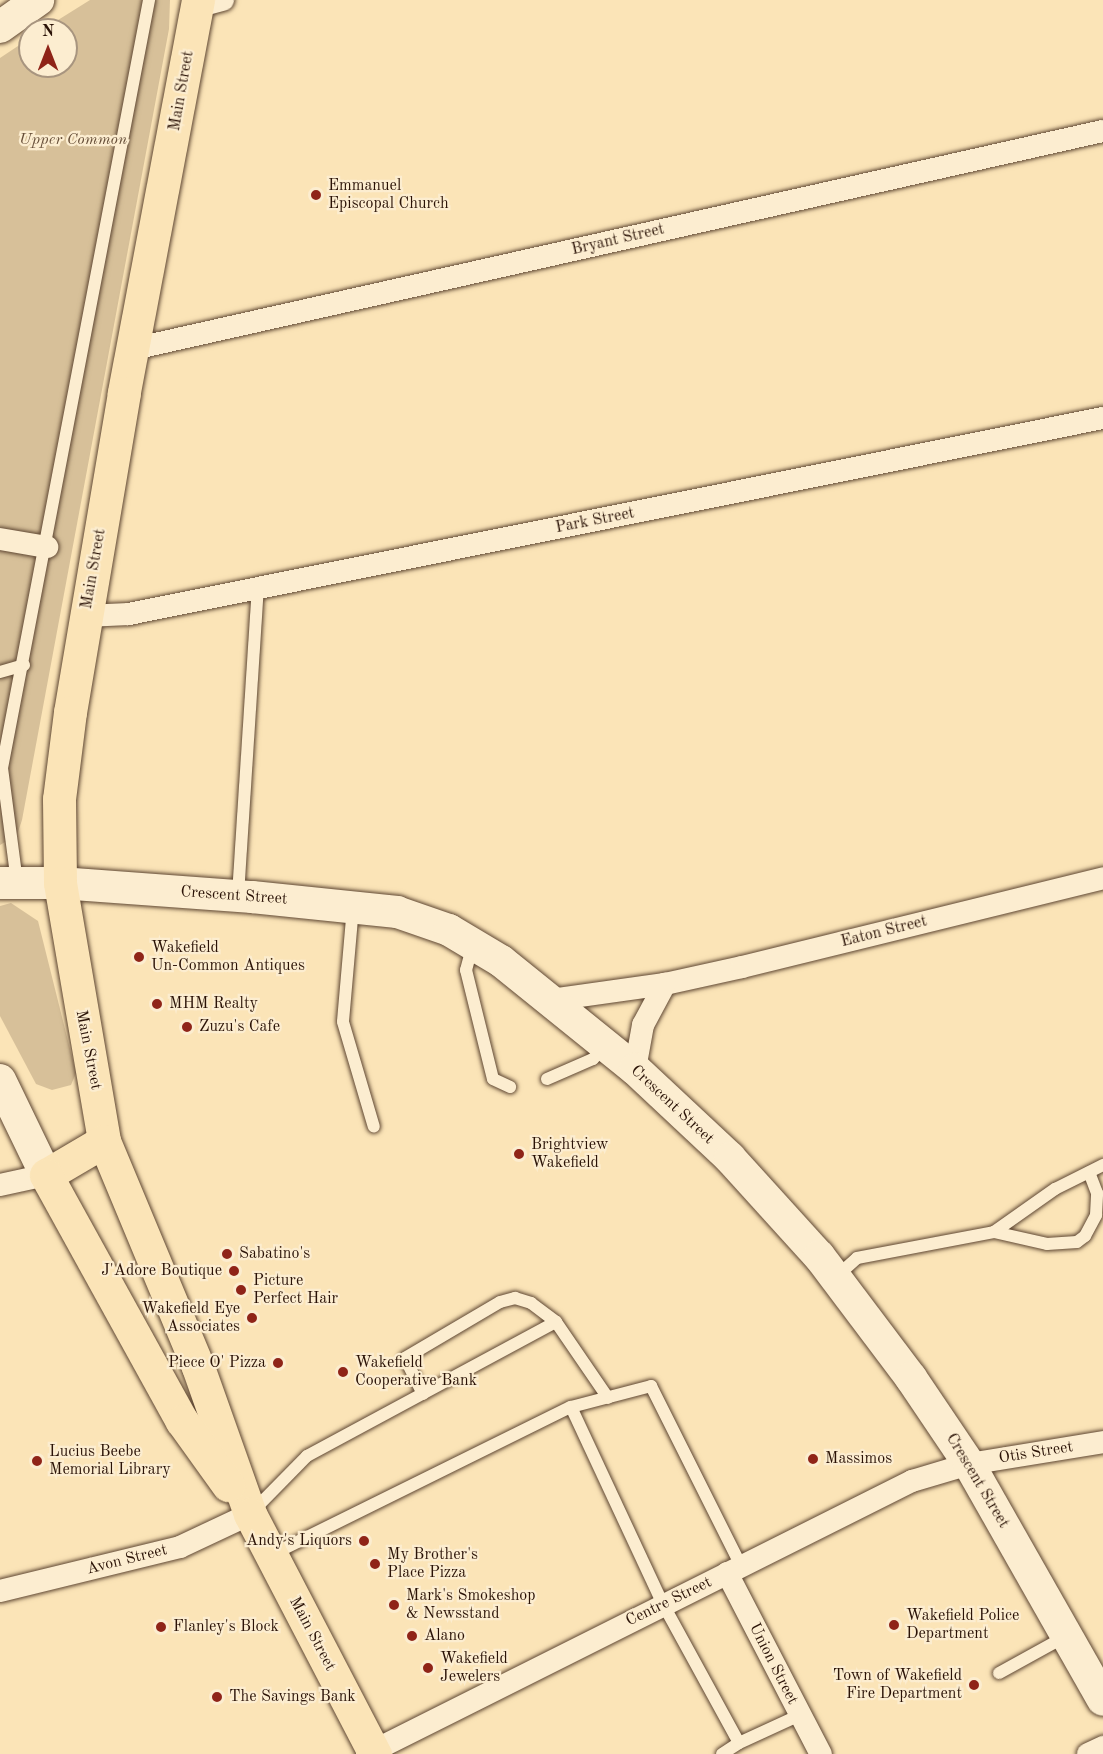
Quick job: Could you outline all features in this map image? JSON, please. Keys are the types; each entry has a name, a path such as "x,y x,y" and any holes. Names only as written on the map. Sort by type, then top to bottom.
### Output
{"main road":[{"path":"0,27 38,0"},
{"name":"Main Street","path":"206,2 133,350 86,616 59,799 60,883 104,1141 198,1367 250,1514 372,1753"},
{"name":"Crescent Street","path":"9,882 60,883 238,896 353,906 417,917 473,943 551,1000 635,1069 730,1158 836,1278 911,1377 969,1464 1103,1700"},
{"path":"0,1080 46,1175 104,1141"},
{"name":"Main Street","path":"46,1175 182,1421 250,1514"}],"street":[{"name":"Bryant Street","path":"133,350 1103,131"},
{"name":"Park Street","path":"86,616 129,614 1103,418"},
{"path":"0,539 47,548"},
{"name":"Eaton Street","path":"551,1000 665,984 1103,878"},
{"path":"635,1069 644,1025 665,984"},
{"path":"0,1185 46,1175"},
{"name":"Otis Street","path":"969,1464 1103,1442"},
{"name":"Centre Street","path":"372,1753 663,1604 912,1481 969,1464"},
{"name":"Avon Street","path":"0,1591 180,1547 250,1514"},
{"name":"Union Street","path":"734,1570 800,1715 821,1754"},
{"path":"1088,1754 1103,1747"}],"lane":[{"path":"9,882 1,766 47,548 149,0"},
{"path":"238,896 258,588"},
{"path":"0,672 24,664"},
{"path":"353,906 343,1022 374,1127"},
{"path":"473,943 466,970 493,1079 510,1088"},
{"path":"547,1079 593,1059 605,1045"},
{"path":"994,1232 1055,1189 1103,1165"},
{"path":"836,1278 857,1258 994,1232 1047,1244 1077,1242 1085,1236 1096,1215 1097,1193 1089,1172"},
{"path":"423,1394 405,1358 500,1302 515,1298 531,1303 556,1322 608,1398"},
{"path":"250,1514 307,1456 556,1322"},
{"path":"270,1555 571,1407 651,1386 734,1570"},
{"path":"571,1407 663,1604 739,1743"},
{"path":"999,1673 1068,1636"},
{"path":"722,1754 739,1743 800,1715"}],"green space":[{"name":"Upper Common","path":"90,0 170,0 169,29 22,820 17,835 0,845 0,58 18,46 18,78 78,78 78,18 61,18"},
{"path":"11,903 38,921 76,1073 71,1085 52,1090 36,1084 0,1016 0,906"}],"place":[{"name":"Emmanuel Episcopal Church","path":"316,195"},
{"name":"Wakefield Un-Common Antiques","path":"139,957"},
{"name":"MHM Realty","path":"157,1004"},
{"name":"Zuzu's Cafe","path":"187,1027"},
{"name":"Brightview Wakefield","path":"519,1154"},
{"name":"Sabatino's","path":"227,1254"},
{"name":"J'Adore Boutique","path":"234,1271"},
{"name":"Picture Perfect Hair","path":"241,1290"},
{"name":"Wakefield Eye Associates","path":"252,1318"},
{"name":"Piece O' Pizza","path":"278,1363"},
{"name":"Wakefield Cooperative Bank","path":"343,1372"},
{"name":"Massimos","path":"813,1459"},
{"name":"Lucius Beebe Memorial Library","path":"37,1461"},
{"name":"Andy's Liquors","path":"364,1541"},
{"name":"My Brother's Place Pizza","path":"375,1564"},
{"name":"Mark's Smokeshop & Newsstand","path":"394,1605"},
{"name":"Wakefield Police Department","path":"894,1625"},
{"name":"Flanley's Block","path":"161,1627"},
{"name":"Alano","path":"412,1636"},
{"name":"Wakefield Jewelers","path":"428,1668"},
{"name":"Town of Wakefield Fire Department","path":"974,1685"},
{"name":"The Savings Bank","path":"217,1697"}]}
